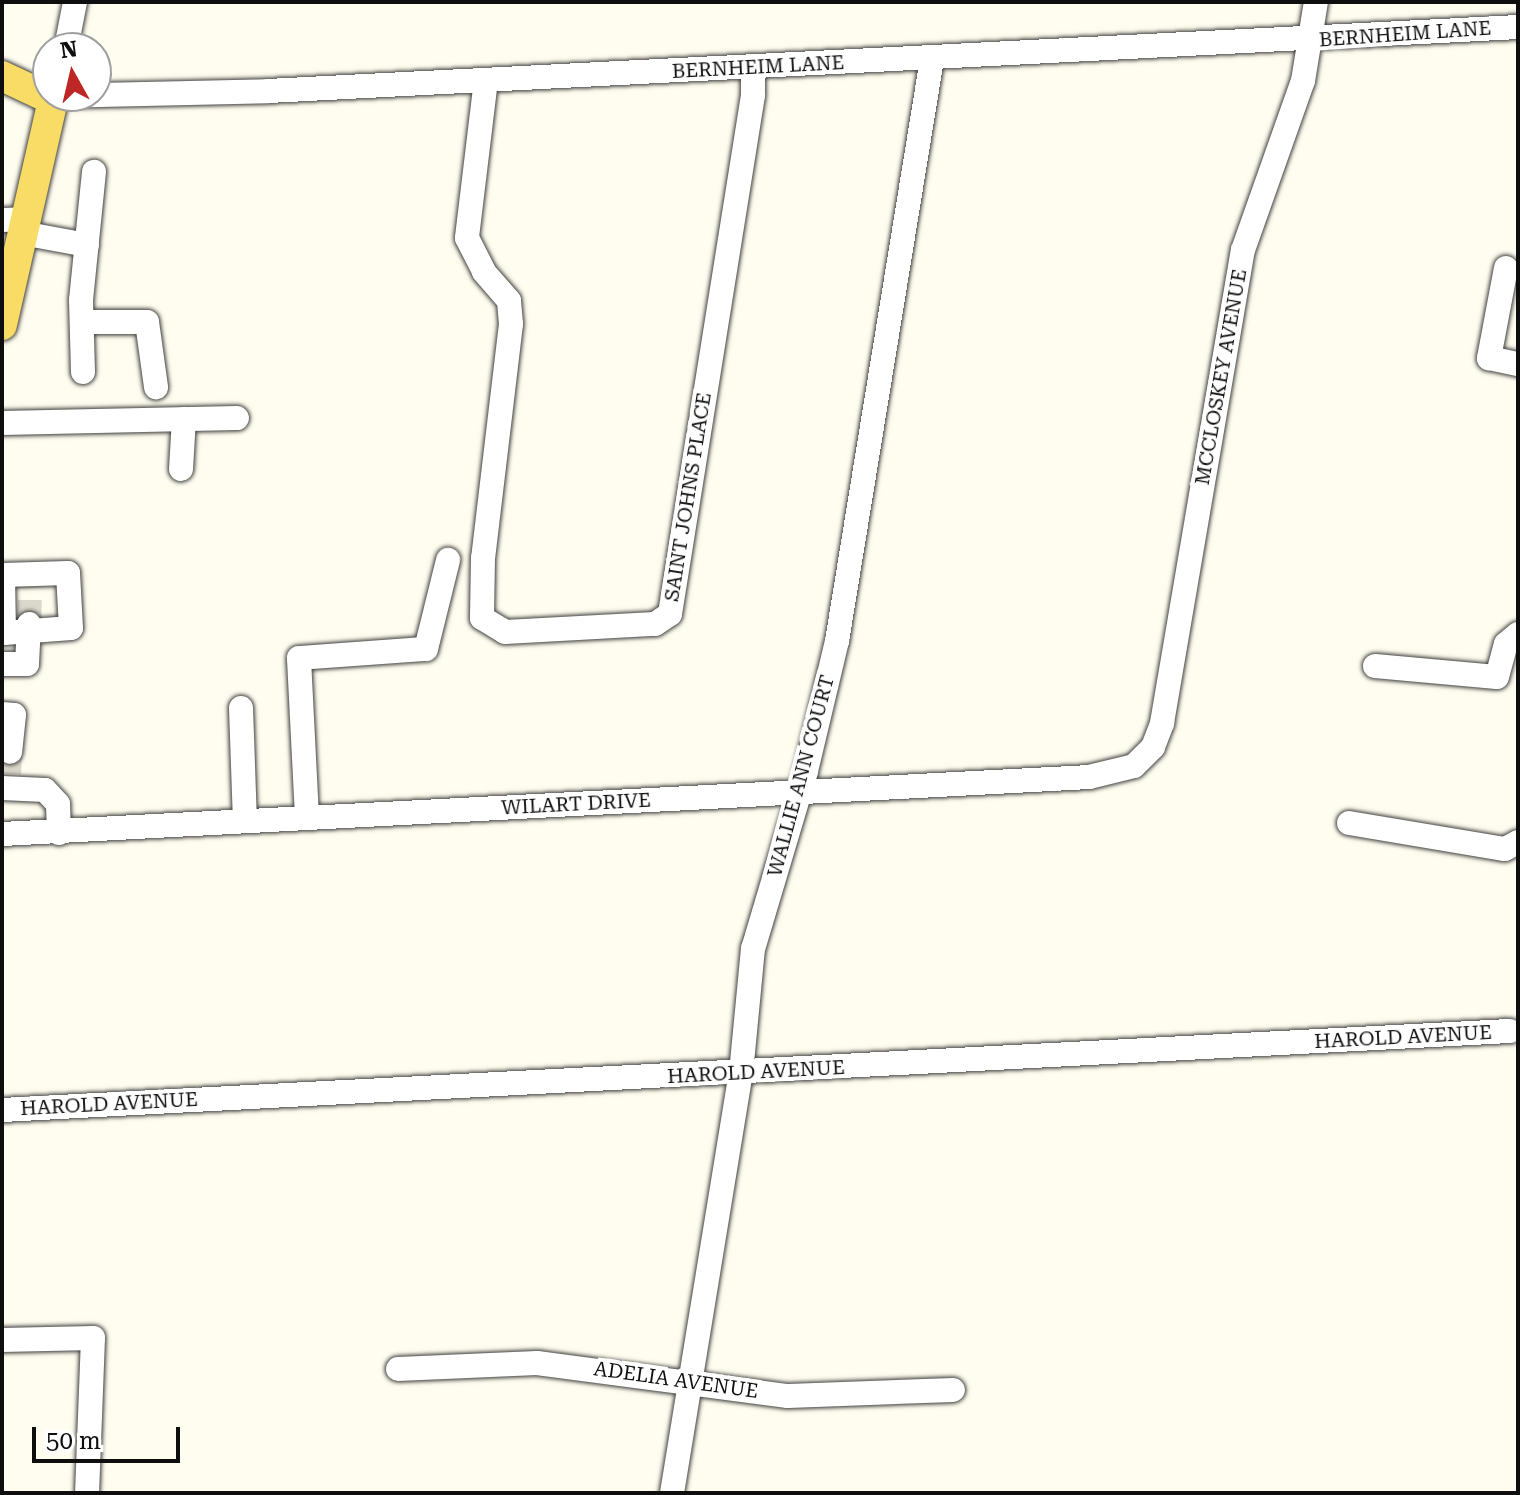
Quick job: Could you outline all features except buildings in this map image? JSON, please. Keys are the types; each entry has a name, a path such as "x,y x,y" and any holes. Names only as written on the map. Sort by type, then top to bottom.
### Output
{"main road":[{"name":"BERNHEIM LANE","path":"2,76 32,89"},
{"path":"2,325 16,224 49,112"}],"street":[{"path":"69,32 75,2"},
{"name":"MCCLOSKEY AVENUE","path":"1145,757 1162,723 1243,250 1313,40 1316,2"},
{"name":"BERNHEIM LANE","path":"112,96 932,59 1518,27"},
{"name":"WALLIE ANN COURT","path":"672,1493 741,1073 753,949 799,792 837,641 932,59"},
{"name":"SAINT JOHNS PLACE","path":"486,80 467,238 484,272 509,301 511,324 483,573 482,618 505,632 655,624 670,614 753,95 753,67"},
{"path":"83,372 82,322 94,172"},
{"path":"16,224 87,245"},
{"path":"1506,268 1489,358 1518,364"},
{"path":"82,322 147,322 156,387"},
{"path":"2,423 237,418"},
{"path":"181,469 184,419"},
{"path":"307,817 299,658 426,649 448,560"},
{"path":"68,573 71,628 29,628 4,633 2,575 30,581 68,573"},
{"path":"2,664 27,664 29,628"},
{"path":"1375,666 1497,677 1506,644 1518,634"},
{"path":"241,708 245,821"},
{"path":"2,714 14,715 7,775 45,790 58,804 59,833"},
{"name":"WILART DRIVE","path":"2,834 1089,777 1116,774 1145,757"},
{"path":"1349,823 1505,849 1518,842"},
{"name":"HAROLD AVENUE","path":"2,1110 1510,1031"},
{"path":"2,1340 93,1338 87,1493"},
{"name":"ADELIA AVENUE","path":"398,1369 537,1363 788,1396 953,1390"}],"tunnel":[{"path":"29,624 30,587"},
{"path":"9,774 10,752"}]}
